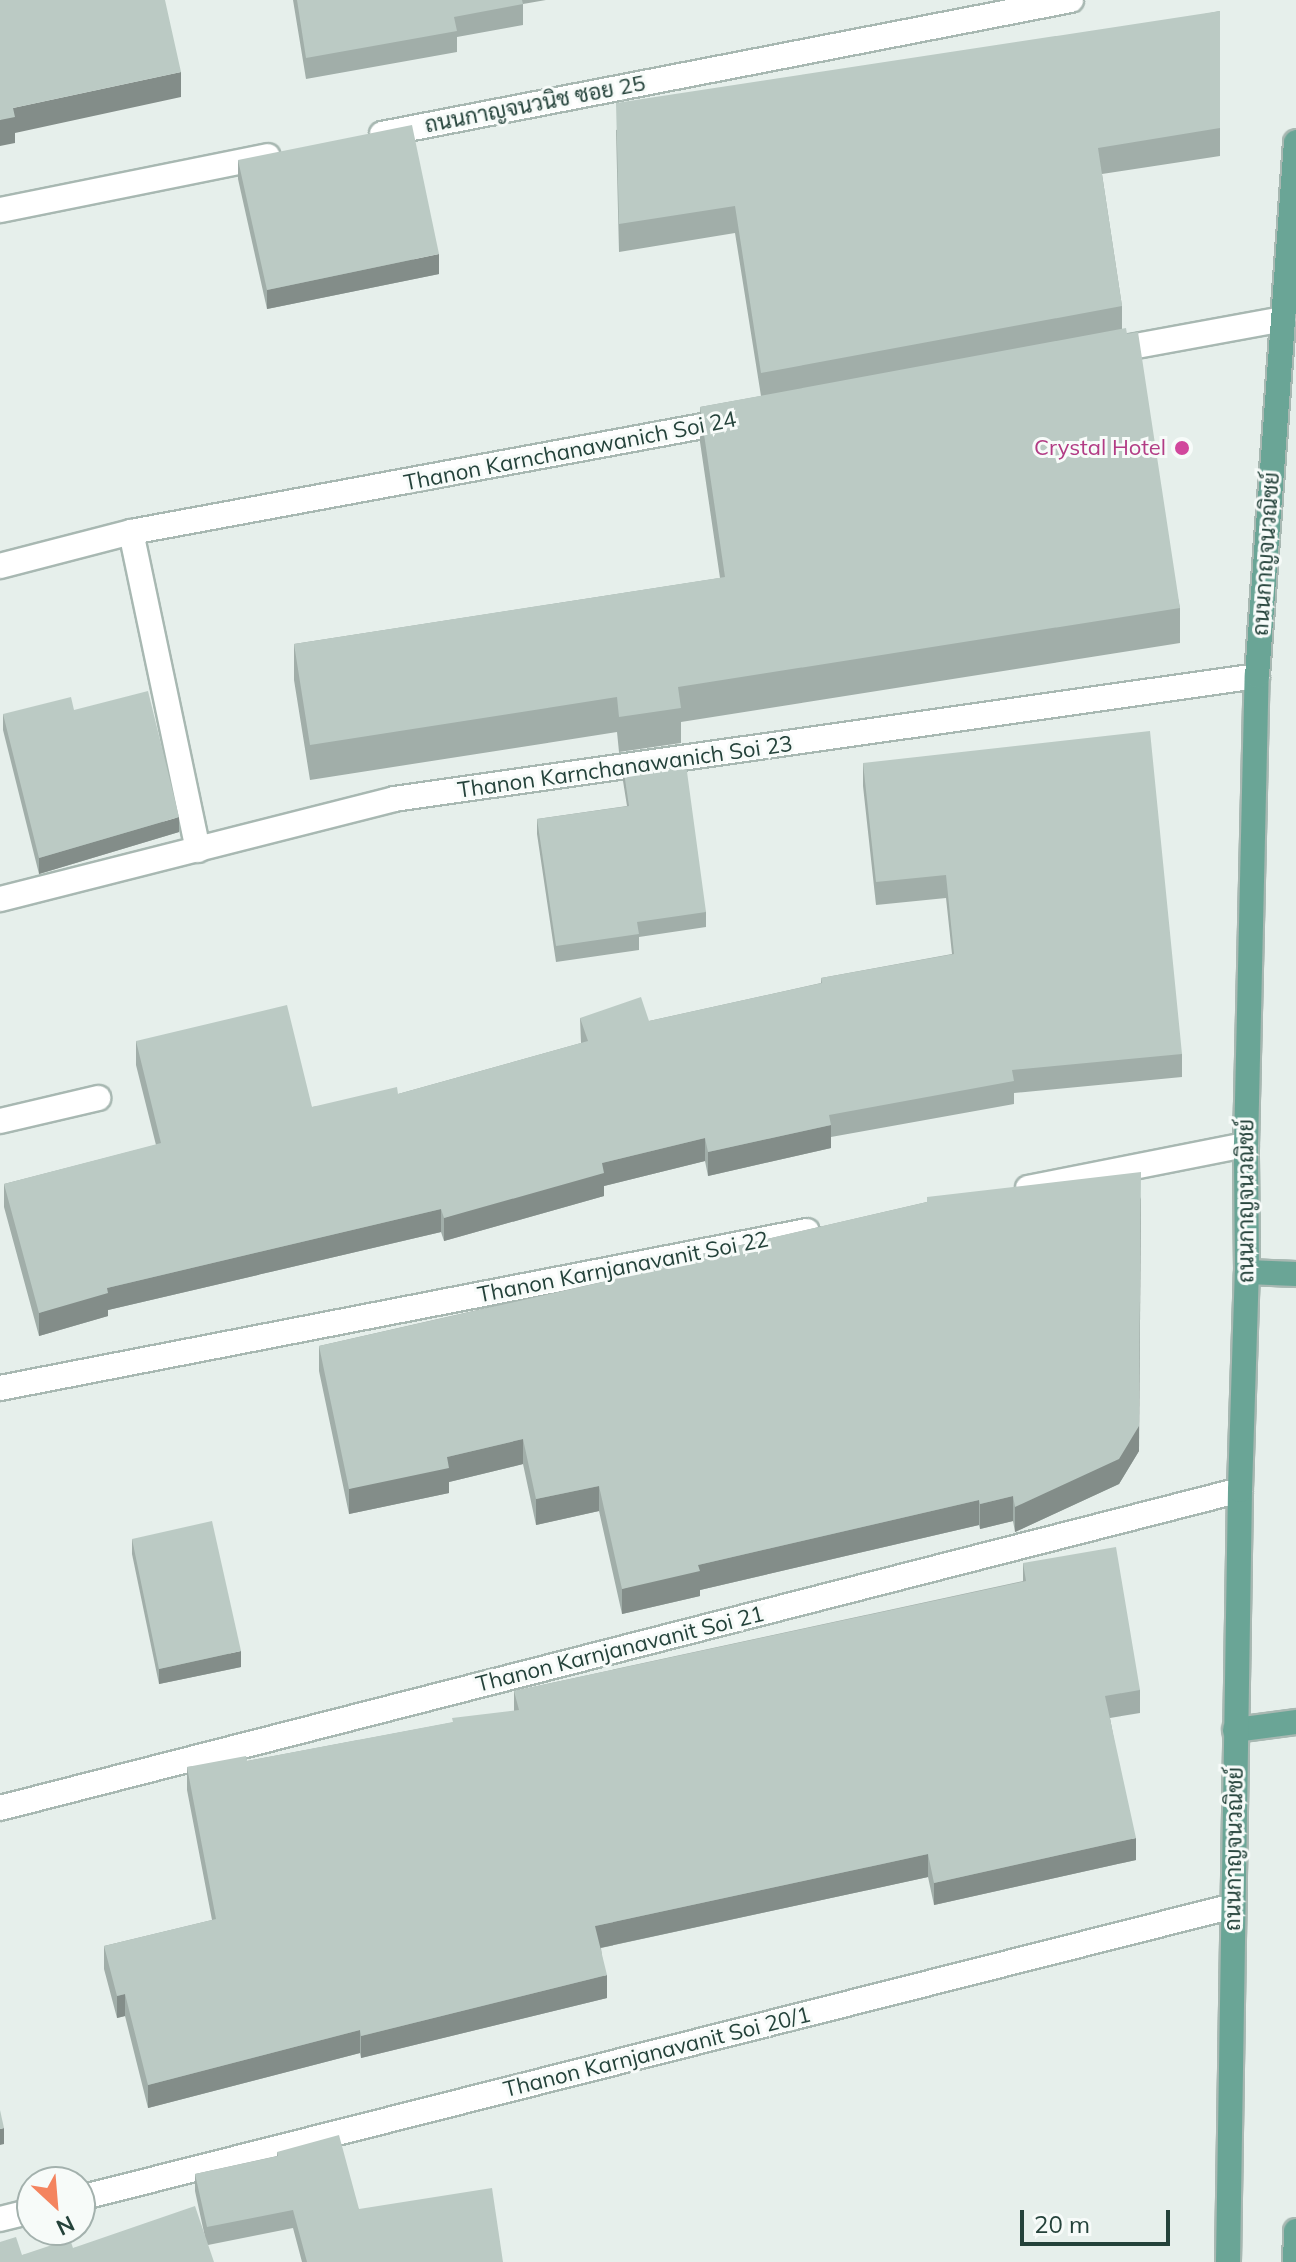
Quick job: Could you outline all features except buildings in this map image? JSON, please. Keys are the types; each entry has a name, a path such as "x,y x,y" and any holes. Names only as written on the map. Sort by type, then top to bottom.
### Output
{"main road":[{"name":"ถนนกาญจนวณิชย์","path":"1228,2262 1235,1730 1247,1272 1246,1145 1257,676 1296,142"},
{"path":"1247,1272 1296,1274"},
{"path":"1235,1730 1296,1722"},
{"path":"1295,2262 1296,2231"}],"street":[{"name":"ถนนกาญจนวนิช ซอย 25","path":"356,139 1071,0"},
{"path":"0,210 294,151"},
{"path":"1081,356 1283,319"},
{"name":"Thanon Karnchanawanich Soi 24","path":"0,566 131,532 754,417"},
{"path":"131,532 198,850"},
{"name":"Thanon Karnchanawanich Soi 23","path":"0,899 394,799 1257,676"},
{"path":"0,1121 98,1098"},
{"path":"1012,1191 1246,1145"},
{"name":"Thanon Karnjanavanit Soi 22","path":"0,1388 825,1227"},
{"name":"Thanon Karnjanavanit Soi 21","path":"0,1808 1240,1490"},
{"name":"Thanon Karnjanavanit Soi 20/1","path":"96,2194 1233,1906"}],"place":[{"name":"Crystal Hotel","path":"1182,448"}]}
